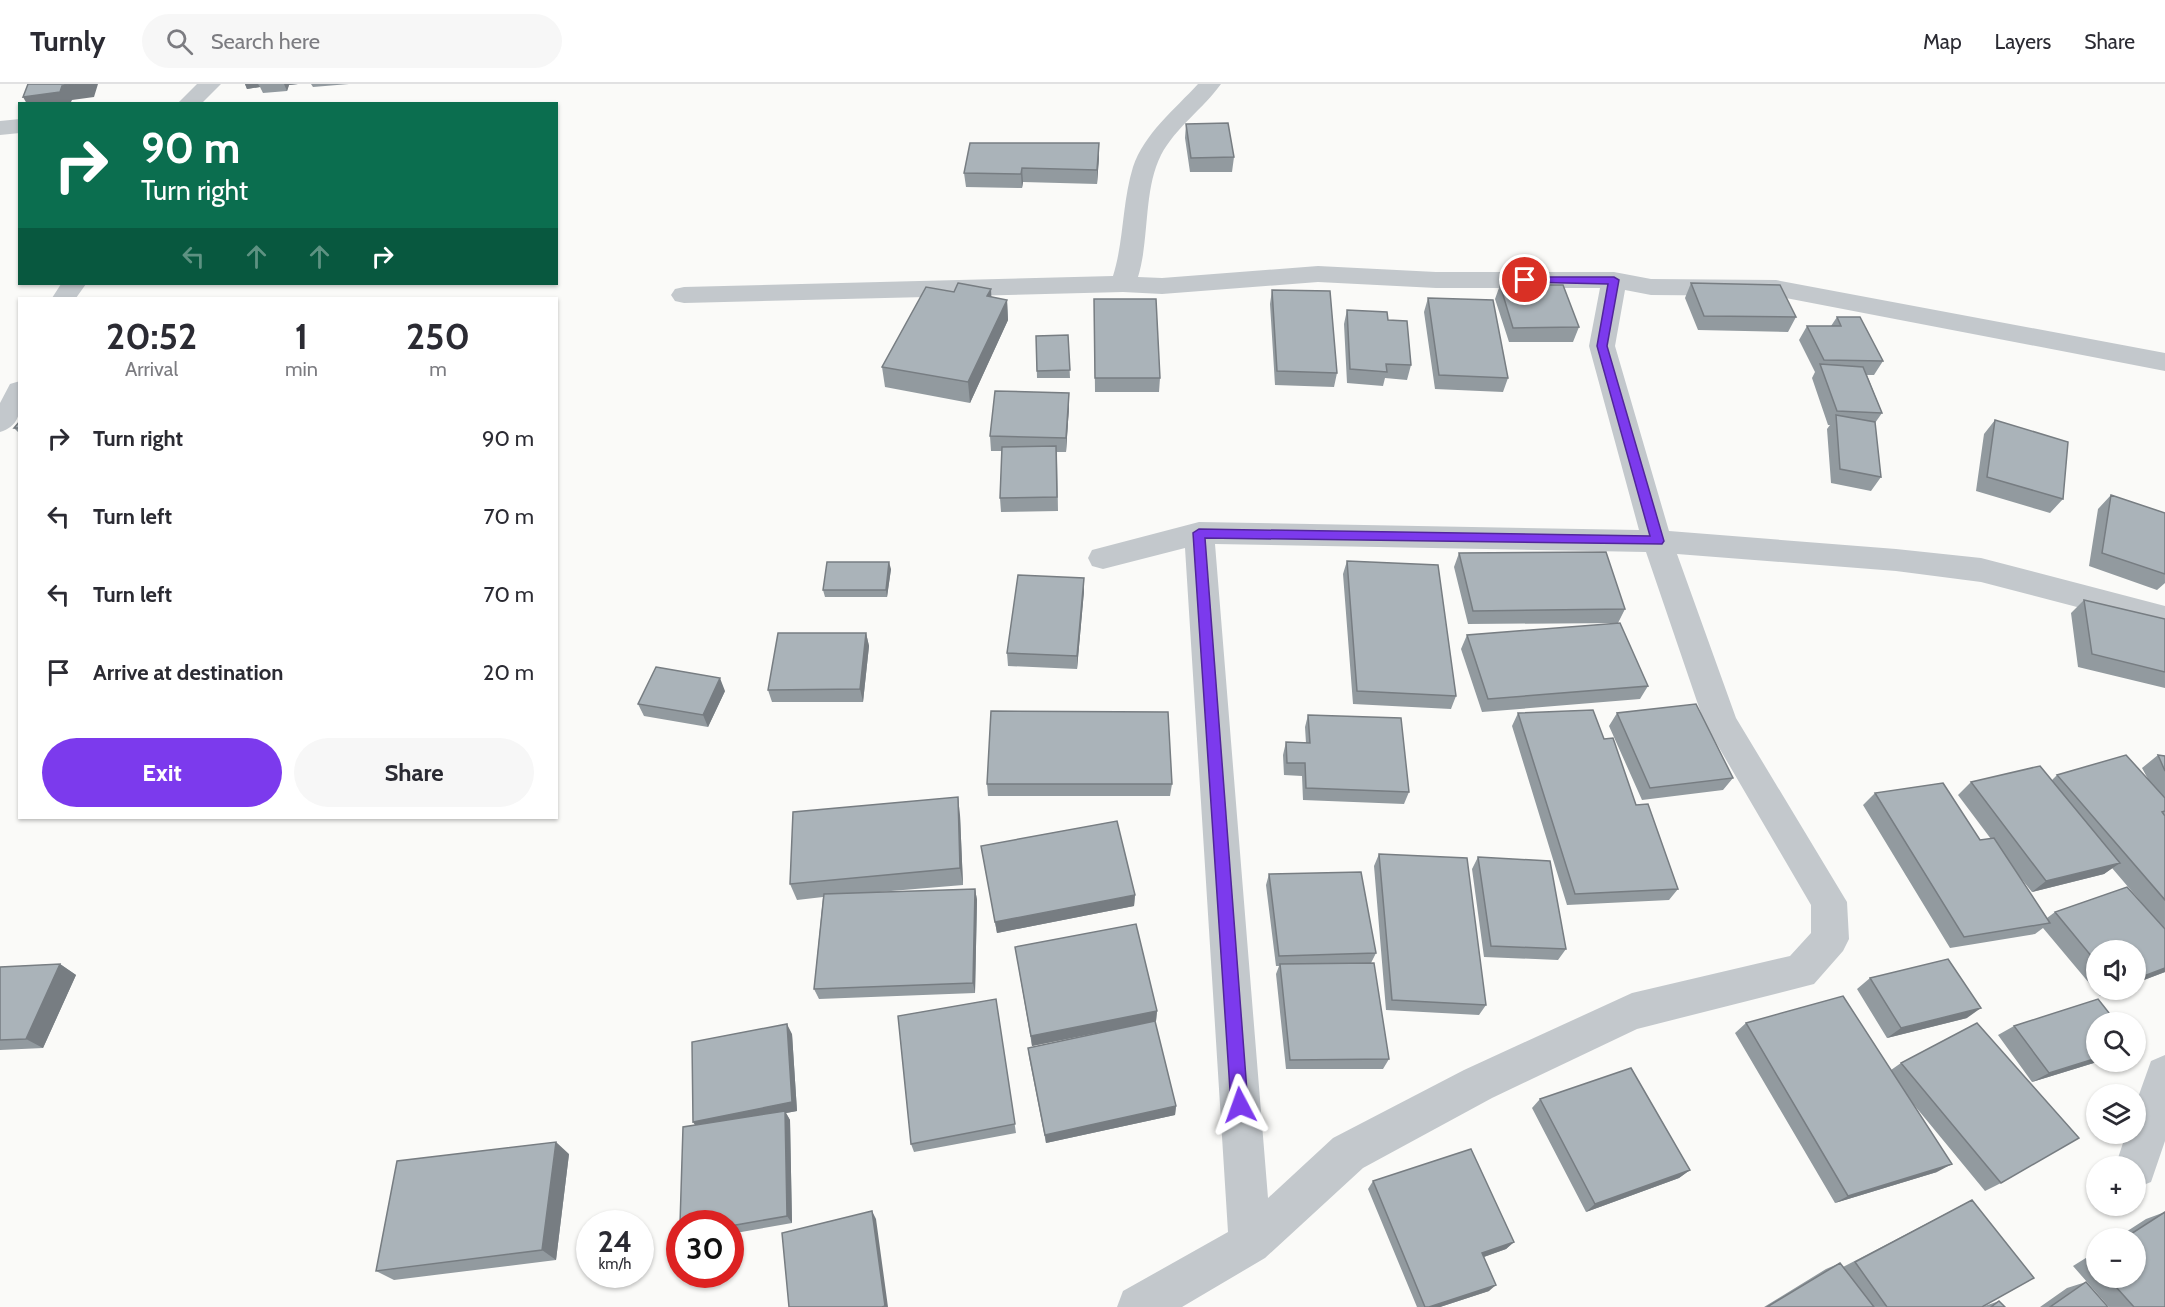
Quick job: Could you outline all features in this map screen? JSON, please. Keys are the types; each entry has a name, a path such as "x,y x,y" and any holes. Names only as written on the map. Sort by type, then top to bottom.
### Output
{"street":[{"path":"190,102 210,84"},
{"path":"1123,284 1130,266 1145,166 1154,147 1210,84"},
{"path":"0,128 18,126"},
{"path":"684,295 1123,284 1162,286 1318,274 1436,280 1614,280 1651,287 1776,288 1907,315 1997,329 2165,362"},
{"path":"1138,1307 1250,1243 1348,1153 1468,1089 1632,1012 1801,971 1830,939 1829,902 1721,722 1657,541 1602,346 1614,280"},
{"path":"0,422 10,410 18,394"},
{"path":"1199,533 1250,1243"},
{"path":"1103,558 1199,533 1657,541 1896,560 1981,570 2165,618"},
{"path":"2139,1156 2165,1075"}],"building":[{"path":"28,84 75,84 62,86 60,92 23,97"},
{"path":"1228,123 1234,157 1191,158 1186,124"},
{"path":"970,143 1099,143 1097,170 1022,168 1021,174 964,173"},
{"path":"958,283 991,289 987,296 1007,300 968,382 882,367 926,287 954,292"},
{"path":"1691,283 1780,285 1796,317 1704,316"},
{"path":"1500,285 1563,285 1579,327 1513,328"},
{"path":"1272,290 1330,291 1337,373 1277,371"},
{"path":"1428,298 1493,300 1508,378 1439,375"},
{"path":"1094,299 1156,299 1160,378 1095,378"},
{"path":"1347,310 1387,312 1388,320 1407,321 1411,365 1386,364 1387,372 1350,369"},
{"path":"1837,317 1860,317 1883,361 1824,360 1807,326 1841,326"},
{"path":"1068,335 1070,370 1037,371 1036,336"},
{"path":"1820,364 1863,367 1882,413 1837,411"},
{"path":"995,391 1069,393 1066,438 990,436"},
{"path":"1836,415 1875,422 1881,477 1840,469"},
{"path":"1995,420 2068,442 2063,499 1987,477"},
{"path":"1056,446 1057,497 1000,498 1002,447"},
{"path":"2111,495 2165,513 2165,574 2102,553"},
{"path":"1606,552 1625,609 1473,611 1459,553"},
{"path":"1347,561 1438,565 1456,696 1357,691"},
{"path":"827,562 889,562 886,590 823,590"},
{"path":"1018,575 1084,578 1077,656 1007,653"},
{"path":"2084,600 2165,619 2165,672 2092,654"},
{"path":"1620,623 1648,686 1488,699 1467,635"},
{"path":"778,633 866,633 860,689 768,690"},
{"path":"656,667 720,678 703,715 638,704"},
{"path":"1696,704 1733,778 1650,788 1617,713"},
{"path":"1593,710 1604,739 1613,738 1636,805 1648,804 1678,889 1575,894 1518,713"},
{"path":"991,711 1168,712 1172,784 987,784"},
{"path":"1308,715 1401,718 1409,792 1306,788 1305,763 1287,763 1286,742 1310,743"},
{"path":"2126,755 2165,798 2165,811 2162,812 2165,816 2165,900 2057,775"},
{"path":"2158,755 2165,756 2165,771"},
{"path":"2040,766 2120,863 2046,881 1971,782"},
{"path":"1943,783 1980,840 1994,838 2050,923 1964,937 1875,793"},
{"path":"958,797 960,868 790,884 793,812"},
{"path":"1117,821 1135,895 995,922 981,846"},
{"path":"1379,854 1467,858 1486,1005 1392,1000"},
{"path":"1478,857 1550,861 1566,949 1491,946"},
{"path":"1361,872 1376,953 1279,956 1269,874"},
{"path":"2127,887 2165,929 2165,968 2146,975 2146,940 2086,940 2086,950 2055,912"},
{"path":"975,889 973,983 814,989 824,894"},
{"path":"1136,924 1157,1011 1031,1036 1015,947"},
{"path":"1948,959 1981,1008 1901,1028 1870,978"},
{"path":"1374,963 1389,1059 1290,1060 1280,964"},
{"path":"60,964 26,1039 0,1040 0,967"},
{"path":"1843,996 1952,1164 1848,1196 1746,1023"},
{"path":"996,999 1015,1124 911,1144 898,1016"},
{"path":"2095,1000 2099,1000 2108,1012 2086,1012 2086,1061 2049,1073 2014,1026"},
{"path":"1155,1021 1176,1106 1045,1135 1028,1048"},
{"path":"1977,1023 2079,1138 2001,1183 1901,1063"},
{"path":"787,1024 792,1102 693,1122 692,1042"},
{"path":"1631,1068 1690,1170 1595,1204 1540,1099"},
{"path":"785,1111 787,1216 744,1224 744,1210 680,1210 683,1127"},
{"path":"556,1142 542,1250 376,1271 397,1161"},
{"path":"1471,1149 1514,1242 1482,1253 1496,1285 1425,1307 1373,1181"},
{"path":"1972,1200 2034,1278 1982,1307 1887,1307 1855,1262"},
{"path":"872,1211 885,1306 789,1307 782,1233"},
{"path":"2165,1212 2165,1307 2134,1307 2117,1288 2146,1288 2146,1228 2140,1228"},
{"path":"1840,1263 1874,1307 1767,1307"},
{"path":"2086,1282 2086,1288 2091,1288 2108,1307 2050,1307"},
{"path":"1999,1301 2005,1307 1991,1307"}],"route":[{"path":"1240,1105 1199,533 1657,541 1602,346 1605,318 1614,280 1525,280"}]}
